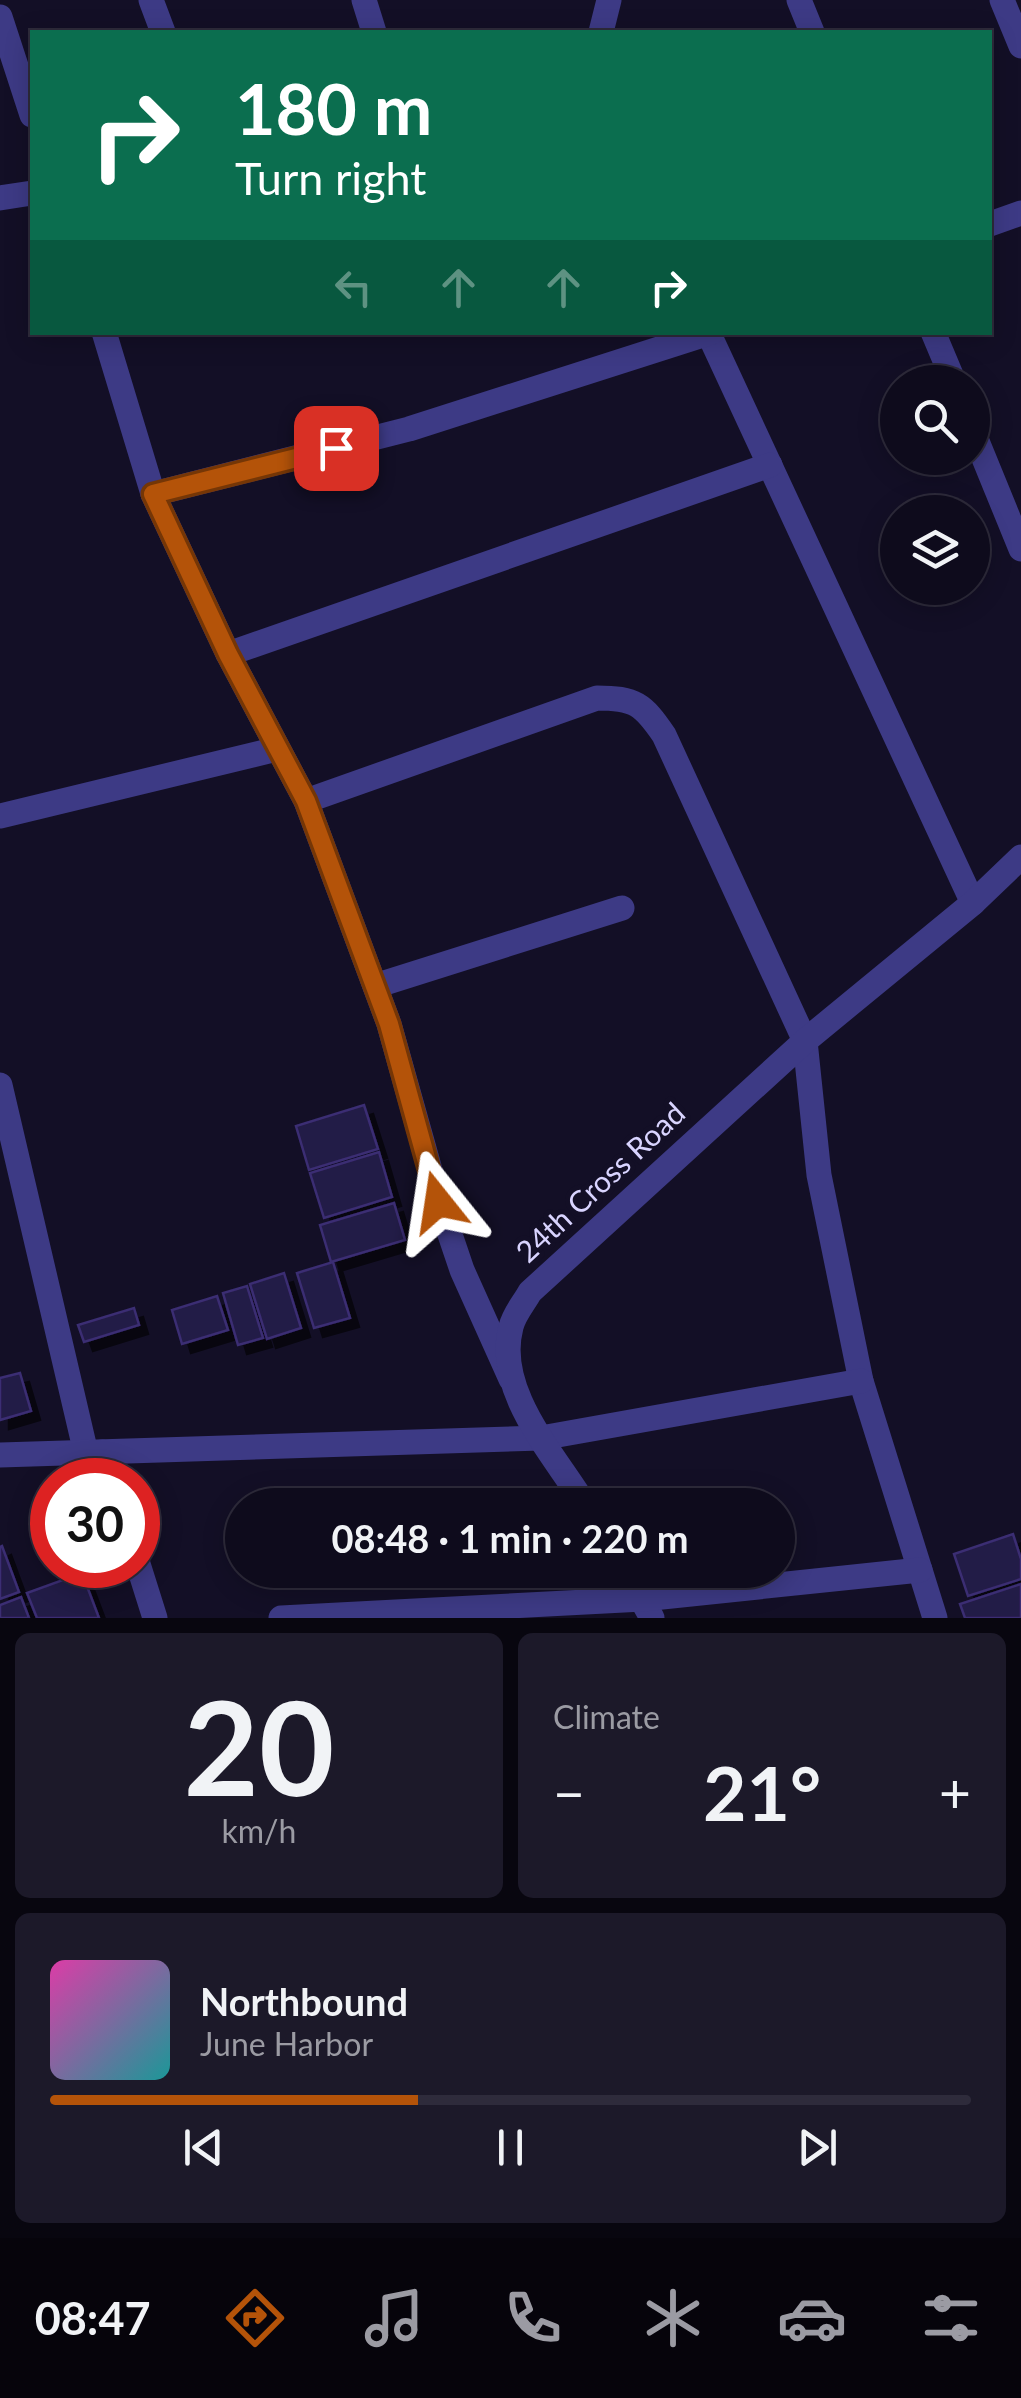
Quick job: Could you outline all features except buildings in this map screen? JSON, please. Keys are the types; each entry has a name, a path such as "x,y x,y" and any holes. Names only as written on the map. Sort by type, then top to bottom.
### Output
{"street":[{"path":"151,0 162,30"},
{"path":"364,0 373,30"},
{"path":"601,30 608,0"},
{"path":"799,0 811,30"},
{"path":"1002,0 1021,46"},
{"path":"0,16 30,109"},
{"path":"0,198 30,193"},
{"path":"992,223 1021,213"},
{"path":"105,335 153,494 228,654 306,801 389,1024 438,1202 462,1270 511,1379"},
{"path":"153,494 409,429 704,335"},
{"path":"711,335 973,903"},
{"path":"935,335 947,365"},
{"path":"228,654 770,466"},
{"path":"990,473 1021,549"},
{"path":"306,801 598,698 627,698 648,711 664,735 805,1042 819,1174 861,1380 934,1618"},
{"path":"0,816 277,749"},
{"name":"24th Cross Road","path":"574,1488 541,1438 511,1379 508,1346 512,1322 530,1292 805,1042 973,903 1021,857"},
{"path":"375,986 622,908"},
{"path":"0,1086 97,1458"},
{"path":"0,1455 541,1438 861,1380"},
{"path":"281,1618 648,1608 920,1570"},
{"path":"145,1588 154,1618"}],"route":[{"path":"336,448 153,494 228,654 306,801 389,1024 438,1202"}]}
